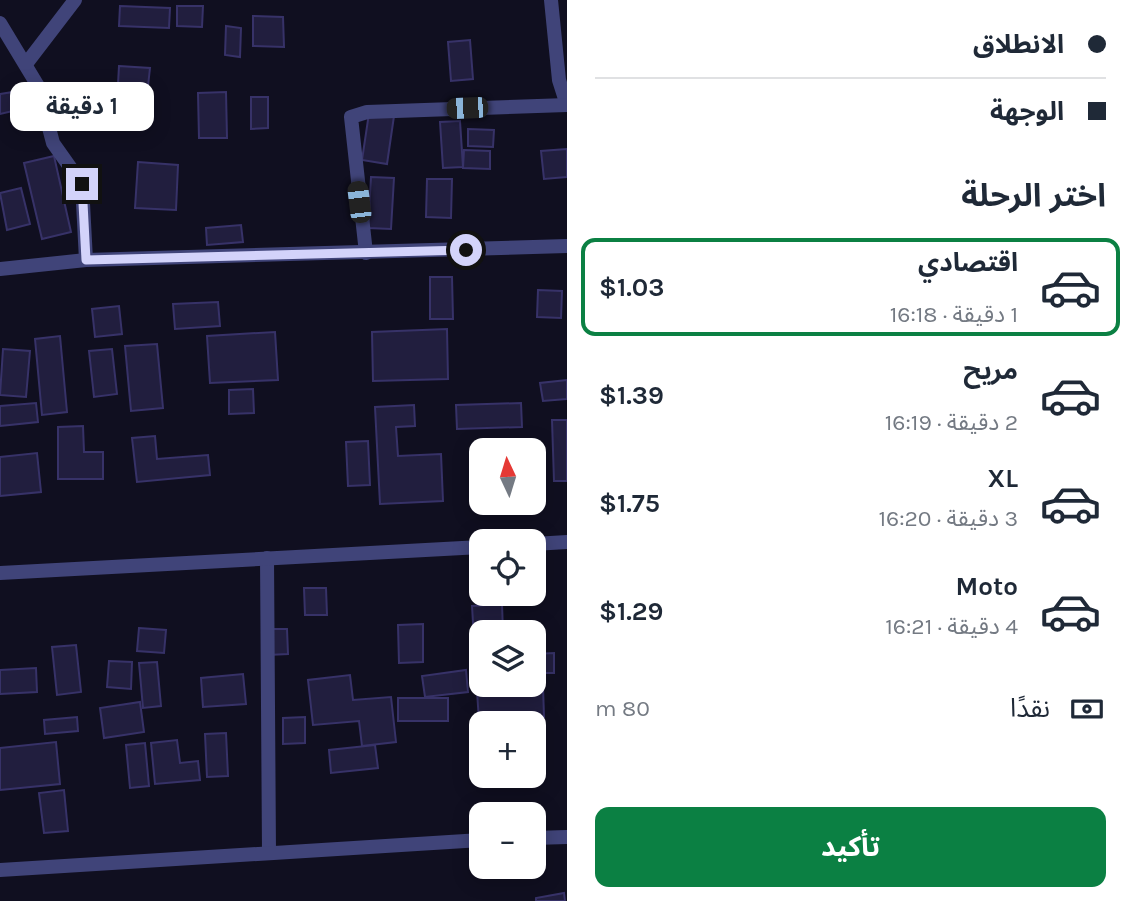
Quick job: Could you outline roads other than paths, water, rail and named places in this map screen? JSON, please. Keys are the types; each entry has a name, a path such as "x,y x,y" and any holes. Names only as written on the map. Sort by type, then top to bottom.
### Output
{"street":[{"path":"26,64 75,0"},
{"path":"366,253 351,117 367,112 567,105 559,80 551,0"},
{"path":"0,23 41,93 53,143 82,184 86,260"},
{"path":"0,270 86,260 567,246"},
{"path":"546,543 567,542"},
{"path":"0,573 469,548"},
{"path":"267,558 269,853"},
{"path":"546,838 567,837"},
{"path":"0,870 469,841"}]}
